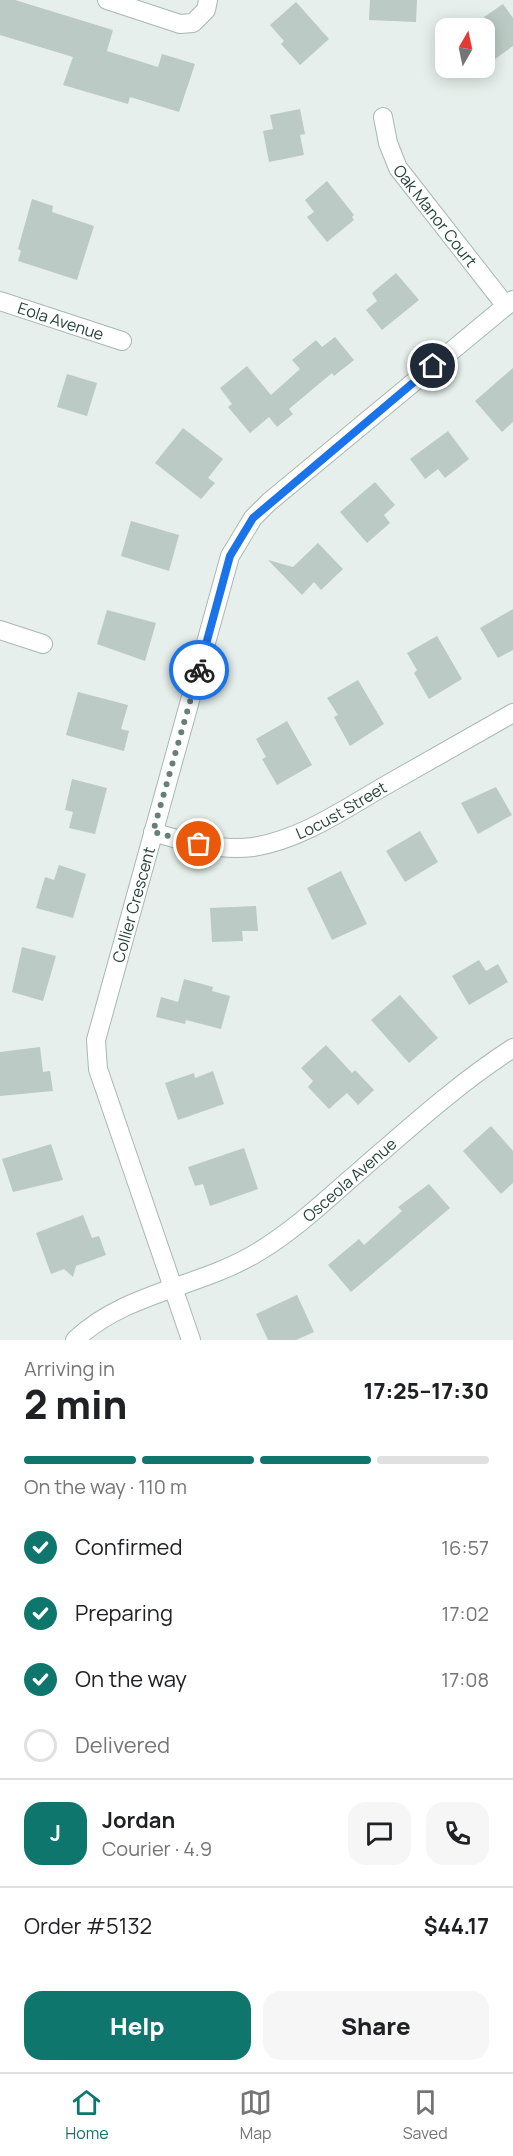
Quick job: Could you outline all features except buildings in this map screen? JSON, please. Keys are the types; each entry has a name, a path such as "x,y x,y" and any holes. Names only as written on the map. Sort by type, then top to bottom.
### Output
{"street":[{"path":"107,0 180,24 193,23 207,5"},
{"name":"Oak Manor Court","path":"383,117 388,143 398,168 510,303"},
{"name":"Eola Avenue","path":"0,301 122,341"},
{"name":"Collier Crescent","path":"191,1340 98,1069 96,1040 230,556 253,518 269,502 510,303"},
{"path":"0,630 43,644"},
{"name":"Locust Street","path":"153,832 181,841 216,847 252,847 291,836 334,815 513,713"},
{"name":"Osceola Avenue","path":"75,1340 110,1312 140,1299 214,1275 258,1252 290,1230 476,1072 513,1048"}],"way so far":[{"path":"199,670 153,832 199,844"}],"route":[{"path":"199,670 230,556 253,518 269,502 433,366"}]}
